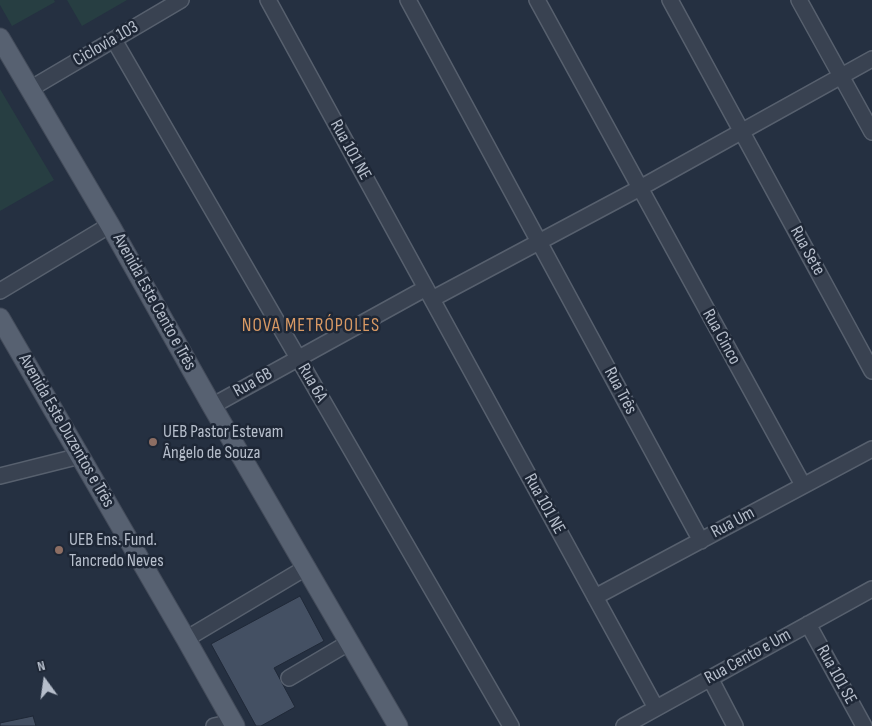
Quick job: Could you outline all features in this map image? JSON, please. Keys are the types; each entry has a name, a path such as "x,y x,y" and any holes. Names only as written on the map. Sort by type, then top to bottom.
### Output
{"main road":[{"name":"Avenida Este Cento e Três","path":"0,38 398,726"},
{"name":"Avenida Este Duzentos e Três","path":"0,318 234,724"}],"street":[{"name":"Ciclovia 103","path":"30,89 182,0"},
{"name":"Rua 101 NE","path":"268,0 656,708"},
{"name":"Rua Três","path":"408,0 701,540"},
{"name":"Rua Cinco","path":"537,0 803,485"},
{"name":"Rua Sete","path":"670,0 872,371"},
{"path":"800,0 872,132"},
{"name":"Rua 6A","path":"114,40 511,726"},
{"path":"429,294 486,270 590,215 872,59"},
{"path":"0,291 110,226"},
{"name":"Rua 6B","path":"212,406 298,358 429,294"},
{"name":"Rua Um","path":"595,597 872,449"},
{"path":"0,476 80,456"},
{"path":"186,639 307,567"},
{"name":"Rua Cento e Um","path":"624,726 872,589"},
{"name":"Rua 101 SE","path":"808,624 864,726"},
{"path":"289,678 350,642"},
{"path":"710,678 735,726"},
{"path":"214,726 234,724"}],"green space":[{"path":"0,0 54,0 55,2 12,26 0,5"},
{"path":"67,0 127,0 82,26"},
{"path":"0,89 54,180 0,211"}],"building":[{"path":"300,596 324,641 274,668 295,707 261,726 256,726 211,644"},
{"path":"33,716 36,726 0,726 0,723"}],"place":[{"name":"UEB Pastor Estevam Ângelo de Souza","path":"153,442"},
{"name":"UEB Ens. Fund. Tancredo Neves","path":"59,550"}],"district":[{"name":"NOVA METRÓPOLES","path":"311,326"}]}
